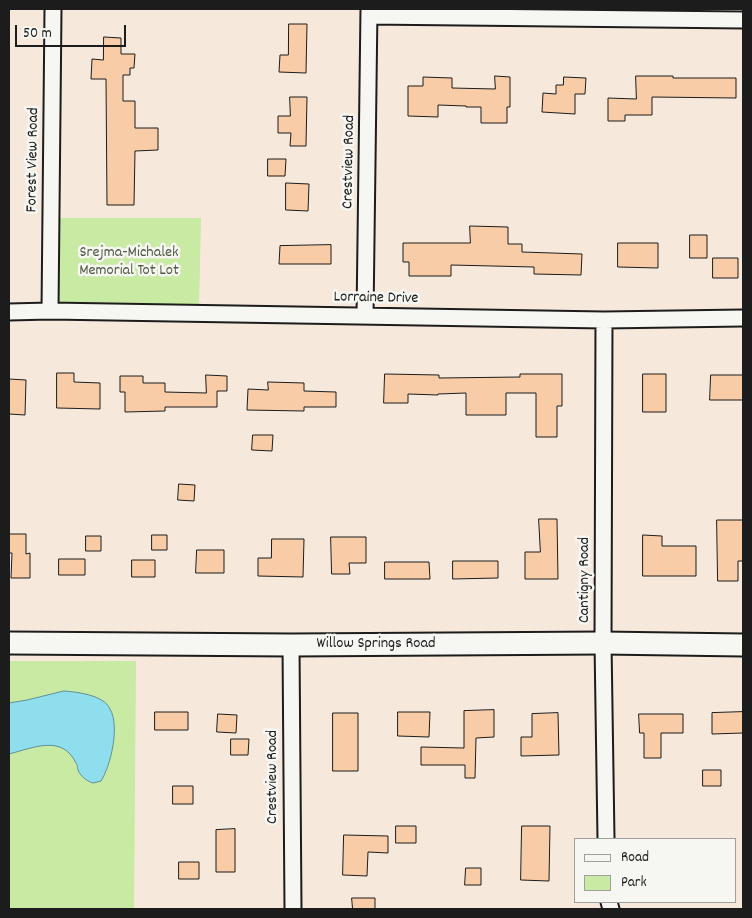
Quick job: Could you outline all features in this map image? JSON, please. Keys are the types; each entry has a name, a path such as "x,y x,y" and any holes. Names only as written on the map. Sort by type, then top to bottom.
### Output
{"main road":[{"name":"Willow Springs Road","path":"9,643 291,645 603,643 743,645"}],"street":[{"name":"Forest View Road","path":"50,311 53,9"},
{"path":"369,12 743,20"},
{"name":"Crestview Road","path":"365,316 369,12"},
{"name":"Lorraine Drive","path":"9,312 50,311 604,320 743,318"},
{"name":"Cantigny Road","path":"604,320 603,643 606,838"},
{"name":"Crestview Road","path":"291,645 293,909"}],"green space":[{"name":"Srejma-Michalek Memorial Tot Lot","path":"58,218 201,218 199,308 65,306 58,300 57,296"},
{"path":"9,661 136,661 134,909 9,909"}],"water":[{"path":"64,691 83,693 102,700 107,704 113,716 114,735 111,756 101,781 93,783 84,778 70,754 55,746 46,745 9,754 9,703"}],"building":[{"path":"289,24 307,24 306,73 279,72 280,55 288,55"},
{"path":"104,37 121,38 121,54 135,54 134,68 130,68 130,75 123,75 123,101 135,101 135,128 158,128 158,150 135,151 134,205 107,205 106,79 91,79 92,59 103,60"},
{"path":"495,76 510,77 510,107 507,107 507,123 481,123 481,107 438,105 438,117 408,116 408,86 423,86 423,77 452,78 452,88 495,89"},
{"path":"636,76 736,78 736,98 652,97 652,115 625,115 625,121 608,121 608,98 636,99"},
{"path":"564,77 586,78 585,94 575,94 575,114 542,112 543,93 556,94 556,85 563,85"},
{"path":"290,97 307,97 306,146 290,146 291,133 278,133 278,116 290,116"},
{"path":"268,159 286,159 285,176 268,176"},
{"path":"286,183 309,184 308,211 286,210"},
{"path":"470,226 508,227 508,244 522,244 522,252 582,254 581,275 534,274 534,267 451,265 451,276 409,276 409,262 403,262 403,243 470,243"},
{"path":"690,235 707,235 707,258 690,258"},
{"path":"618,243 658,243 658,268 618,267"},
{"path":"331,245 331,264 279,264 280,246"},
{"path":"713,258 738,258 738,278 713,278"},
{"path":"57,373 74,373 74,382 100,383 100,409 57,408"},
{"path":"385,374 439,375 439,378 520,377 520,374 562,374 562,406 557,406 557,437 536,437 536,393 506,393 506,415 466,415 466,393 438,395 408,394 408,403 384,403"},
{"path":"643,374 666,374 666,412 643,412"},
{"path":"206,375 227,376 227,391 217,391 217,407 165,407 165,411 125,412 125,392 120,392 120,376 143,376 143,383 165,383 165,392 206,393"},
{"path":"711,375 743,375 743,400 710,400"},
{"path":"9,379 26,380 25,415 9,414"},
{"path":"268,382 304,383 304,391 336,392 336,407 304,407 304,411 247,410 248,389 268,390"},
{"path":"253,435 273,435 272,451 252,450"},
{"path":"179,484 195,485 194,501 178,500"},
{"path":"539,519 557,519 558,579 525,579 525,552 540,552"},
{"path":"717,520 743,520 743,561 738,561 738,581 718,581"},
{"path":"9,534 26,534 26,554 30,553 30,578 11,578 12,553 9,553"},
{"path":"152,535 167,535 167,550 152,550"},
{"path":"643,535 662,536 662,546 696,546 696,576 643,576"},
{"path":"86,536 101,536 101,551 86,551"},
{"path":"331,537 366,537 366,563 349,563 350,574 332,574"},
{"path":"272,539 304,539 303,577 258,576 258,558 271,558"},
{"path":"197,550 224,550 224,573 196,573"},
{"path":"59,559 85,559 85,575 59,575"},
{"path":"132,560 155,560 155,577 132,577"},
{"path":"453,561 498,561 498,578 453,579"},
{"path":"385,562 429,562 430,579 385,579"},
{"path":"494,710 494,737 476,738 475,778 465,778 465,765 421,765 421,747 464,748 464,711"},
{"path":"155,712 188,712 188,730 155,730"},
{"path":"398,712 430,712 429,737 398,736"},
{"path":"743,712 743,733 712,734 712,713"},
{"path":"333,713 358,713 358,771 333,771"},
{"path":"558,713 559,755 521,756 521,737 532,737 532,714"},
{"path":"218,714 237,715 236,733 217,732"},
{"path":"639,714 683,714 683,733 661,733 661,758 644,758 644,733 640,733"},
{"path":"231,739 249,739 248,755 231,755"},
{"path":"703,770 721,770 721,786 703,786"},
{"path":"173,786 193,786 193,804 173,804"},
{"path":"396,826 416,826 416,843 396,843"},
{"path":"522,826 550,826 549,881 521,880"},
{"path":"235,829 235,872 216,872 216,830"},
{"path":"344,835 388,836 388,853 368,852 367,876 343,875"},
{"path":"179,862 199,862 199,879 179,879"},
{"path":"466,868 481,868 481,885 465,885"},
{"path":"352,898 375,898 375,909 353,909"}]}
